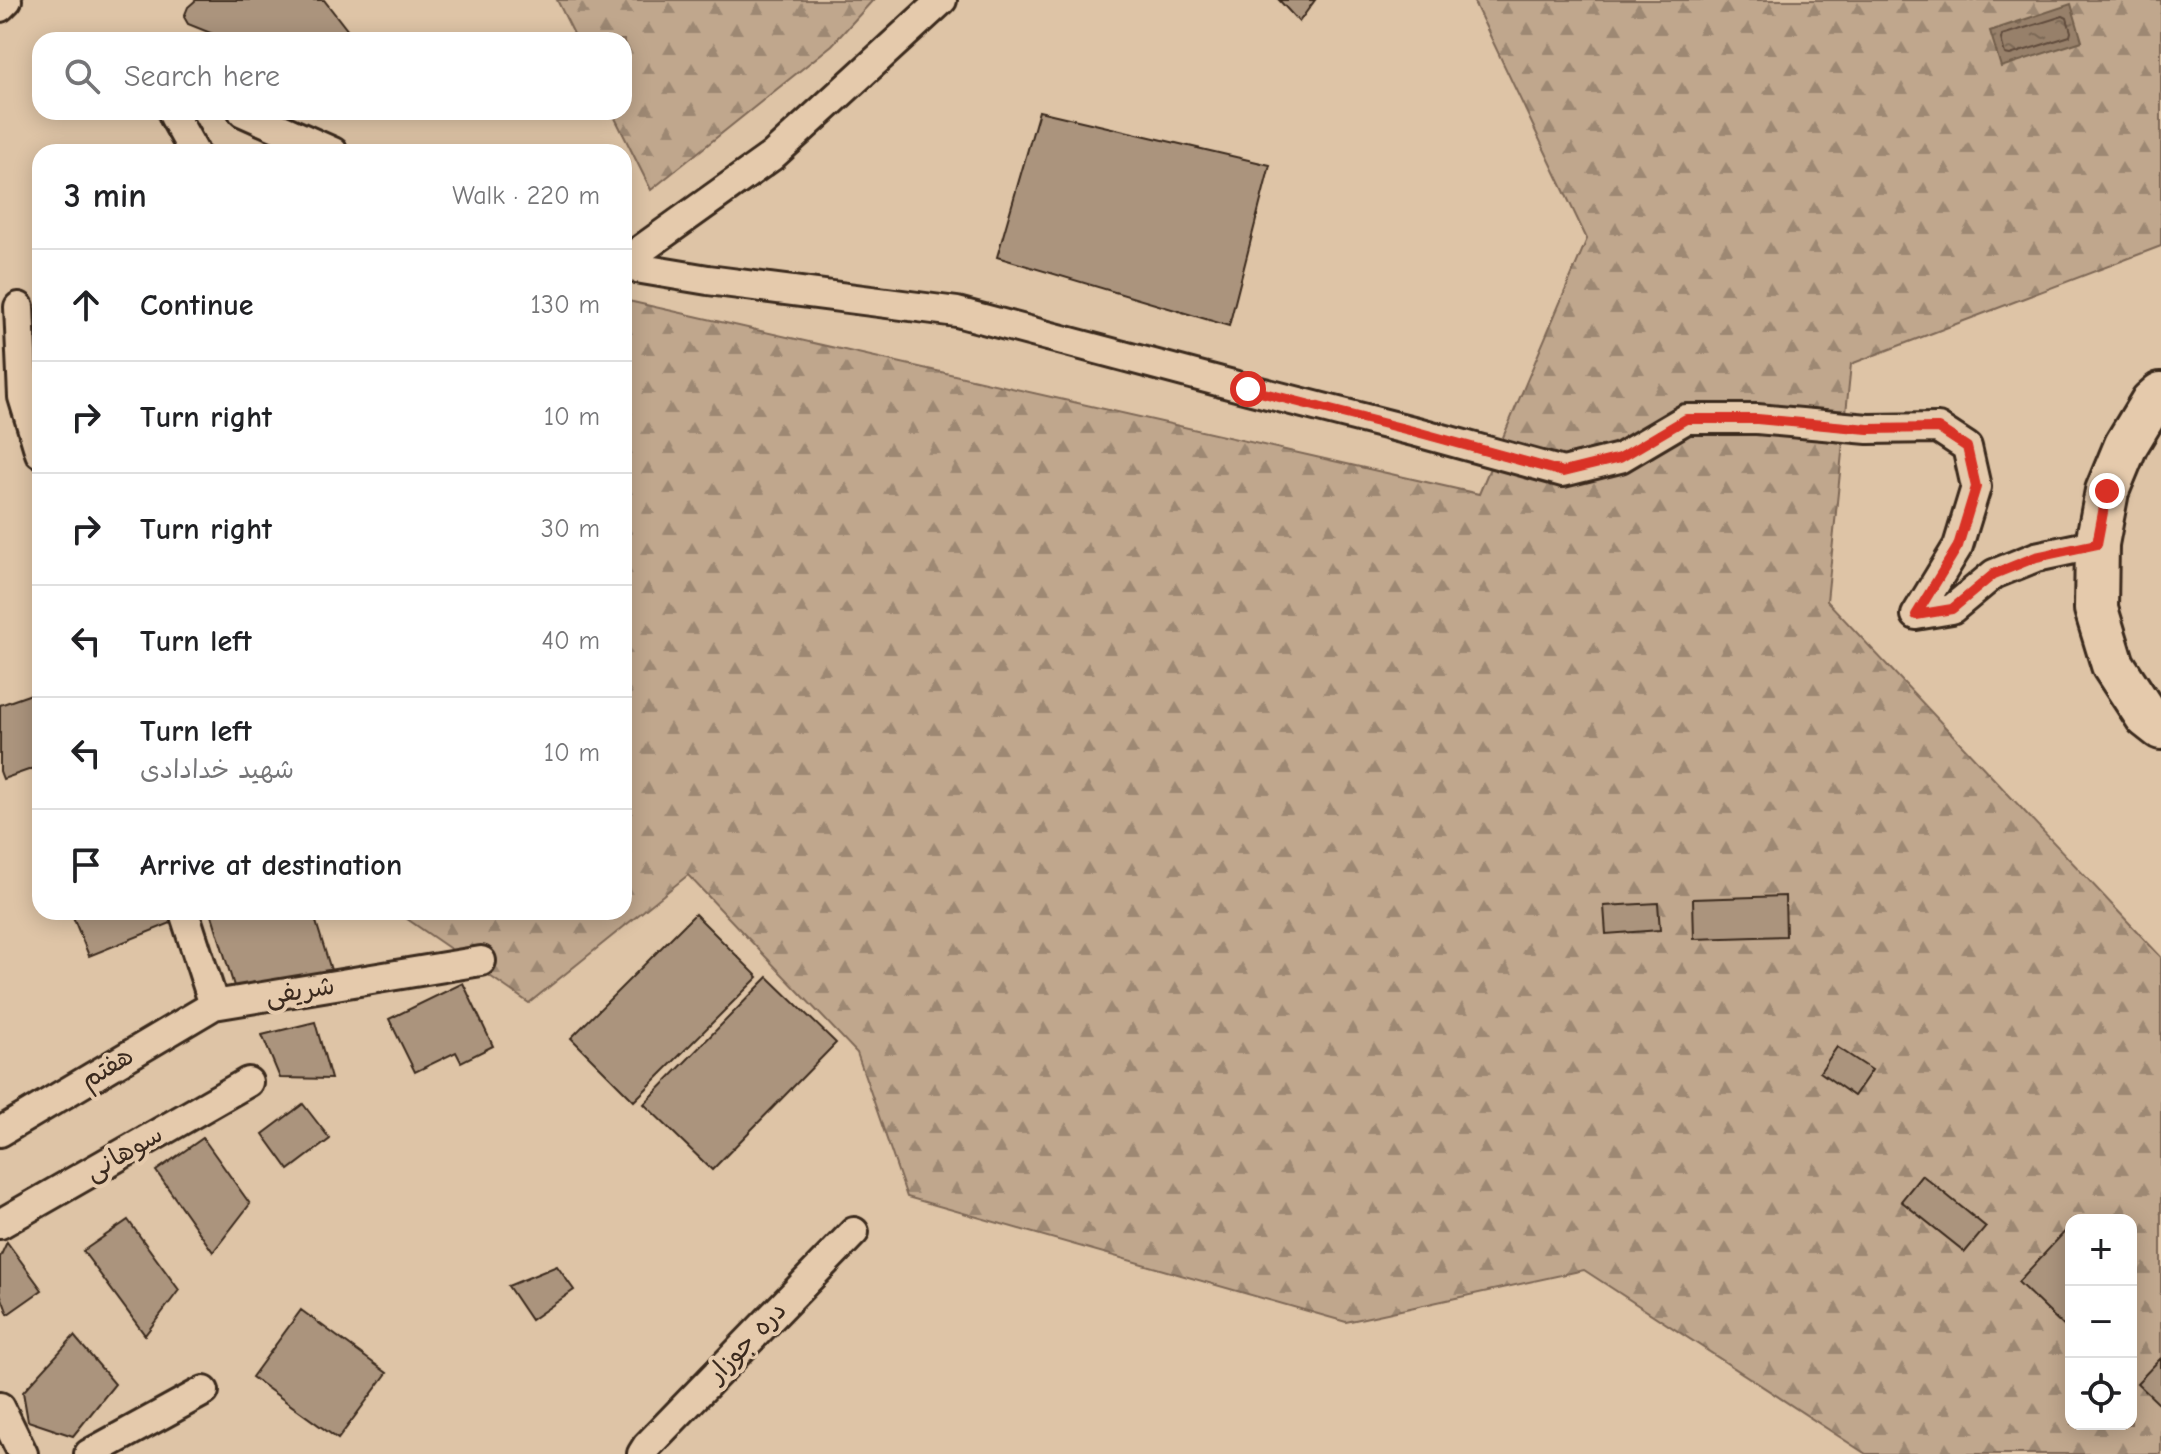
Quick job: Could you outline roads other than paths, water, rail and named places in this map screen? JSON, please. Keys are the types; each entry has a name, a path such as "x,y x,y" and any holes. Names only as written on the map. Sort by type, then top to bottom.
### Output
{"main road":[{"path":"2161,394 2152,402 2126,445 2107,491 2097,544 2096,609 2113,665 2147,717 2161,728"}],"street":[{"path":"0,7 7,0"},
{"path":"632,258 772,156 942,0"},
{"path":"176,120 190,144"},
{"path":"261,120 315,144"},
{"path":"632,266 708,280 957,312 1563,472 1620,458 1686,419 1757,419 1868,429 1938,428 1967,447 1976,487 1958,546 1916,615 1952,609 1994,574 2036,557 2097,544"},
{"path":"20,305 23,397 32,427"},
{"path":"187,920 214,1005"},
{"name":"شریفی","path":"214,1005 481,961"},
{"name":"هفتم","path":"0,1132 214,1005"},
{"name":"سوهانی","path":"0,1224 248,1082"},
{"name":"دره جوزار","path":"642,1454 854,1232"},
{"path":"89,1454 204,1391"},
{"path":"0,1407 23,1454"}],"water":[{"path":"2071,4 2082,41 2001,67 1990,31"}]}
